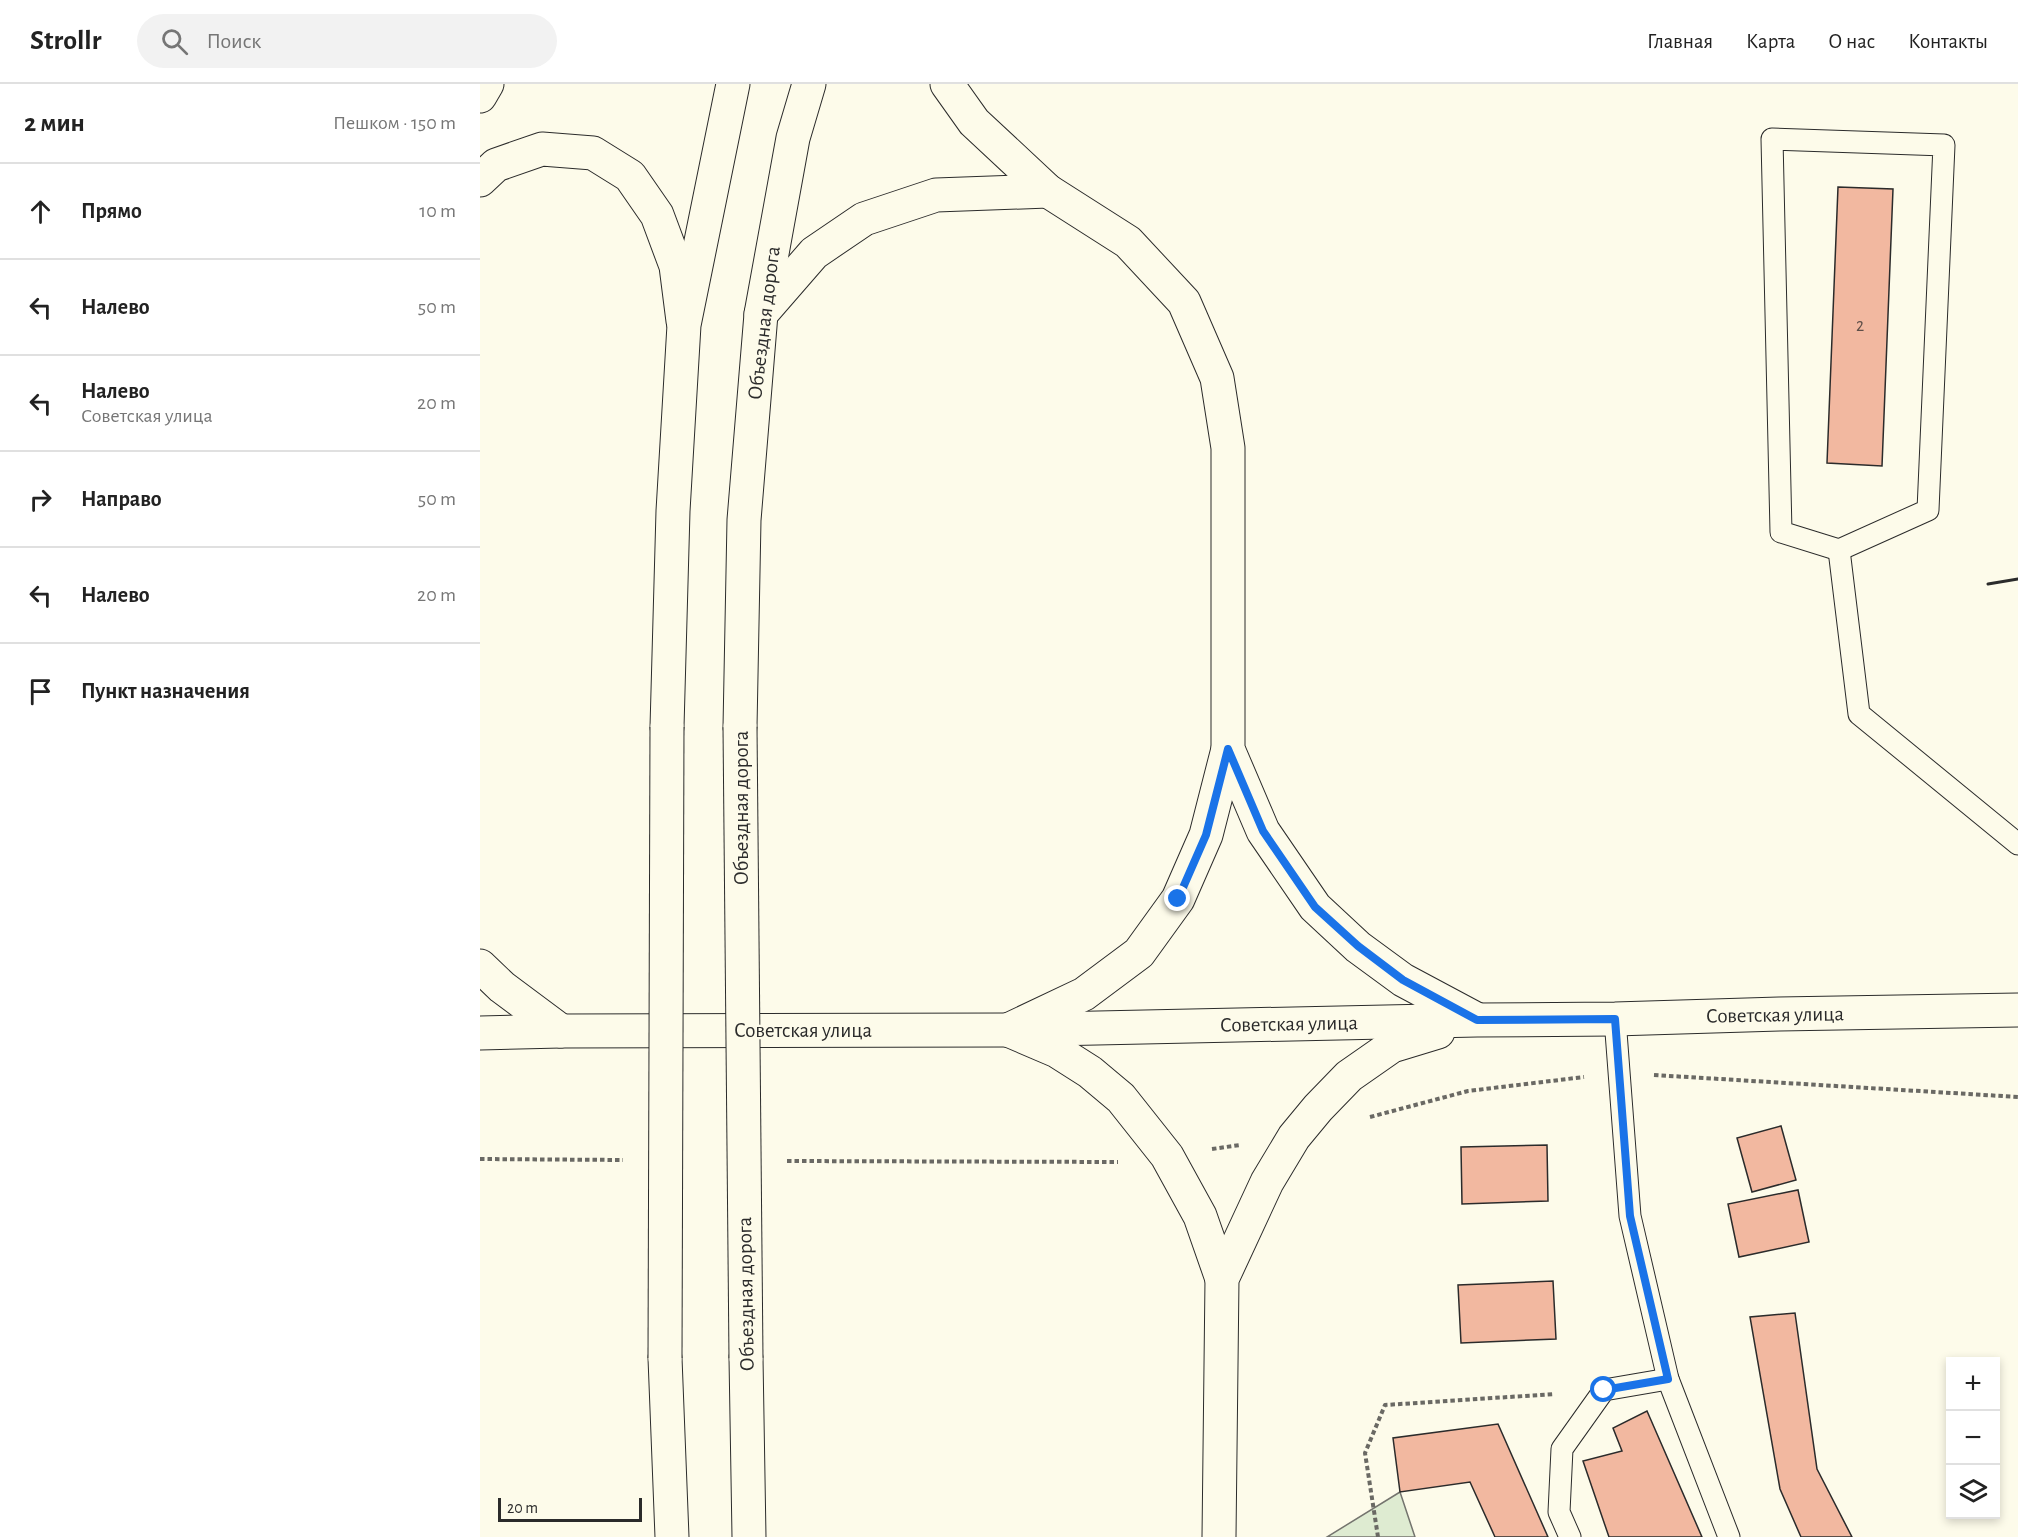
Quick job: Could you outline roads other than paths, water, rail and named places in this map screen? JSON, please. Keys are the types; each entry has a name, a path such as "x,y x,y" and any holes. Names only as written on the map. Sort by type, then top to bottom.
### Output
{"main road":[{"path":"480,96 487,84"},
{"path":"672,1537 665,1358 667,727 673,511 684,325 733,84"},
{"name":"Объездная дорога","path":"749,1537 740,727 744,520 761,314 793,138 808,84"},
{"path":"947,84 974,122 1048,191 1128,242 1184,302 1217,378 1228,448 1228,749 1206,835 1178,899 1139,953 1084,994 1008,1030"},
{"path":"480,180 496,165 542,149 593,153 630,176 657,215 676,266 684,325"},
{"path":"761,314 814,253 864,219 936,195 1048,191"},
{"path":"1228,749 1263,831 1315,907 1358,946 1403,980 1477,1020"},
{"path":"480,966 502,987 561,1031"},
{"name":"Советская улица","path":"480,1033 1008,1030 2018,1010"},
{"path":"1222,1279 1267,1182 1294,1137 1349,1076 1392,1046 1477,1020"},
{"path":"1008,1030 1058,1051 1090,1072 1121,1098 1167,1156 1200,1216 1222,1279 1219,1537"}],"lane":[{"path":"1772,139 1944,145 1928,510 1839,550 1781,532 1772,139"},
{"path":"1839,550 1859,714 2018,844"},
{"path":"1615,1019 1630,1216 1668,1379 1729,1537"},
{"path":"1570,1537 1559,1512 1562,1449 1604,1390 1668,1379"}]}
